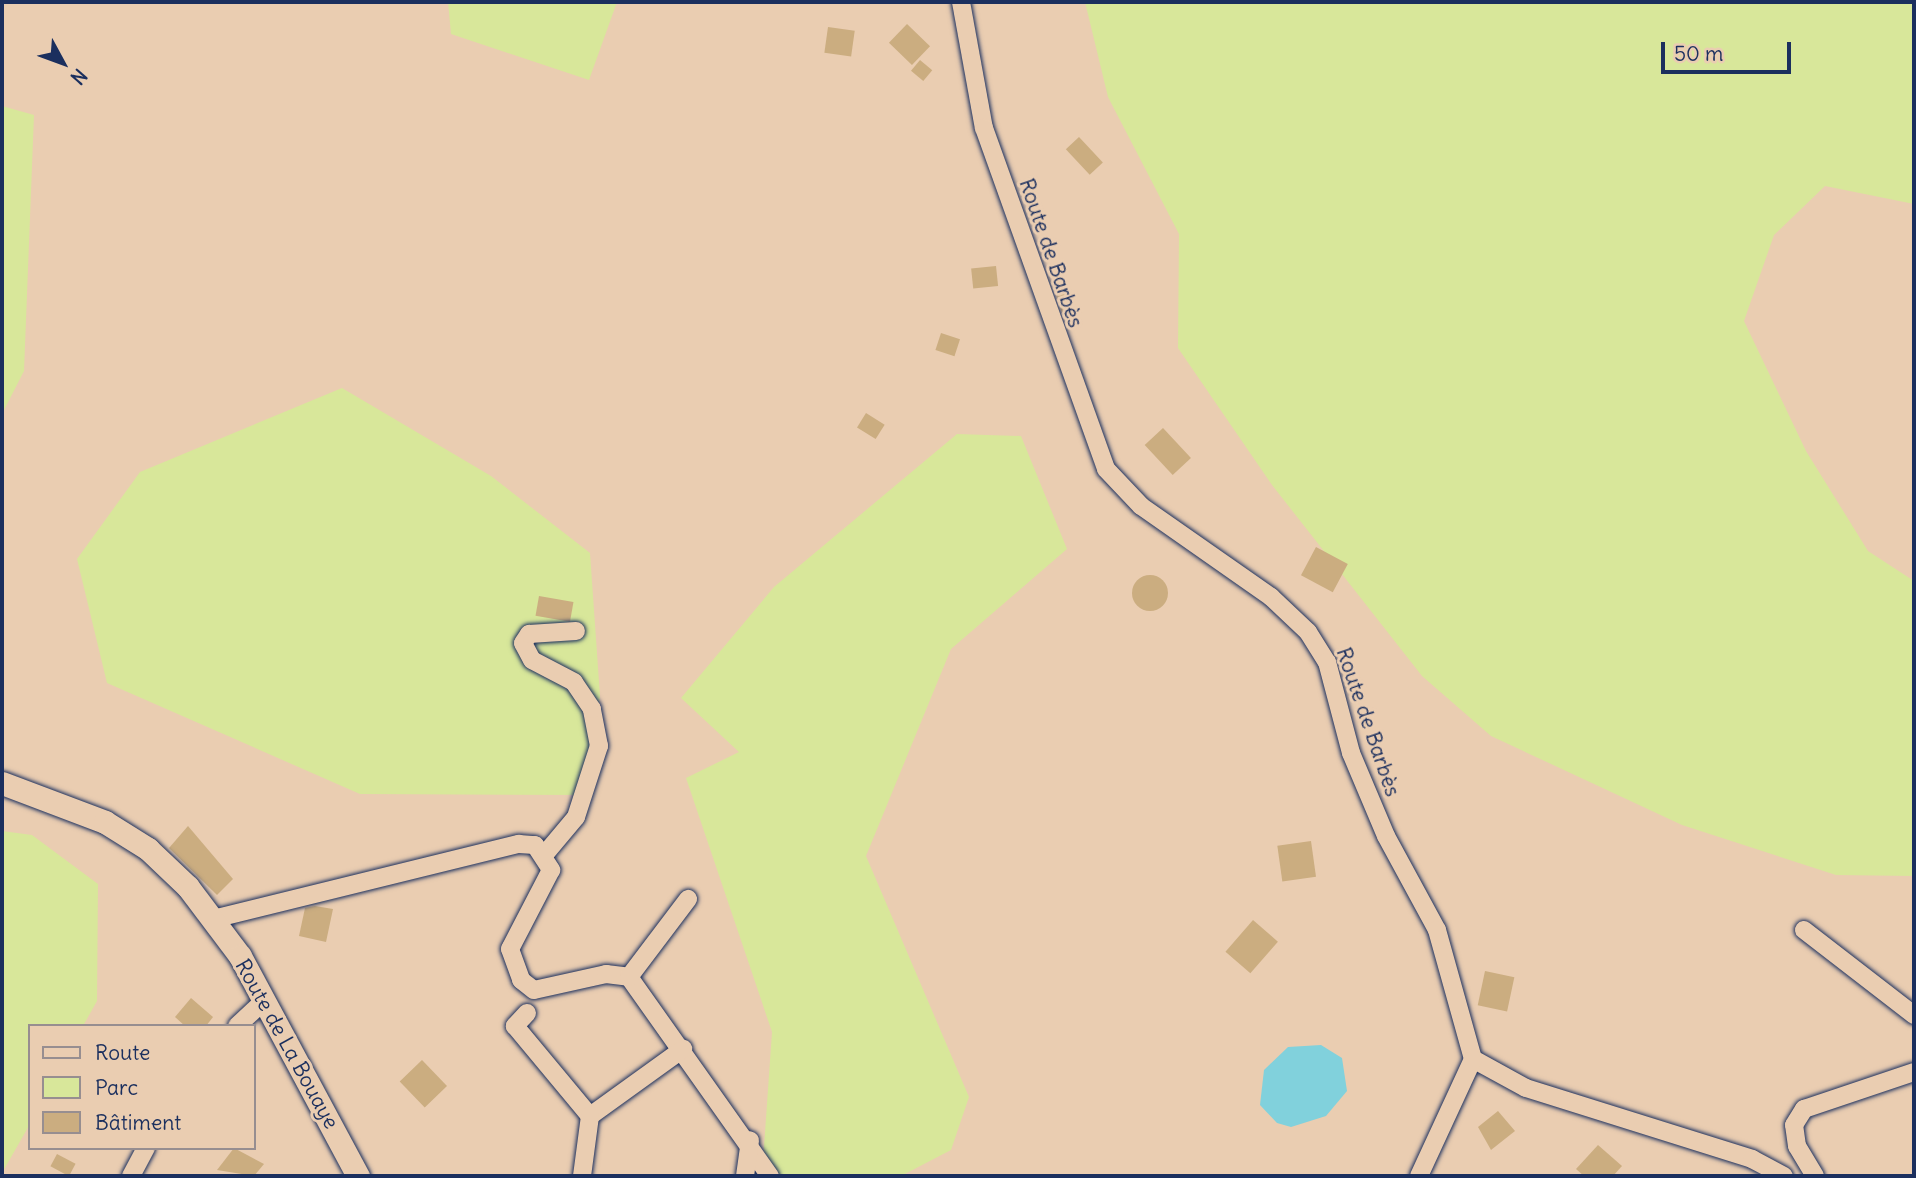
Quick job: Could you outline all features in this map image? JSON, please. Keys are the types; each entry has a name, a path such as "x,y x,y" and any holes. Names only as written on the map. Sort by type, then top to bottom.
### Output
{"main road":[{"name":"Route de La Bouaye","path":"2,783 105,822 148,849 213,919 264,1001 358,1176"}],"street":[{"name":"Route de Barbès","path":"961,2 962,37 988,140 1106,469 1141,506 1271,597 1308,632 1327,662 1351,753 1386,836 1437,930 1473,1059"},
{"path":"545,854 576,817 599,746 592,709 574,682 532,660 523,643 529,634 576,631"},
{"path":"213,919 519,844 545,854 551,870 510,949 521,981 534,990 606,974 629,977 751,1140 770,1176"},
{"path":"629,977 688,899"},
{"path":"1804,930 1914,1015"},
{"path":"239,1024 264,1001"},
{"path":"527,1013 515,1026 590,1116"},
{"path":"582,1176 590,1116 683,1049"},
{"path":"1419,1176 1473,1059 1526,1088 1752,1159 1784,1176"},
{"path":"1815,1176 1797,1146 1794,1125 1804,1110 1914,1072"},
{"path":"745,1176 751,1140"},
{"path":"131,1176 145,1150"}],"green space":[{"path":"448,2 617,2 589,80 451,34"},
{"path":"1085,2 1914,2 1914,204 1825,186 1774,235 1744,321 1806,451 1868,551 1914,581 1914,876 1836,875 1682,825 1491,736 1422,676 1272,485 1178,348 1179,234 1108,97"},
{"path":"2,106 34,115 24,371 2,414"},
{"path":"342,388 491,476 590,553 600,696 584,795 360,794 107,683 77,559 140,472"},
{"path":"957,434 1021,436 1067,549 951,649 866,856 969,1097 951,1150 901,1176 780,1176 763,1161 772,1032 686,778 739,752 681,698 774,587"},
{"path":"2,831 32,835 98,884 97,1001 84,1024 28,1024 28,1128 2,1173"}],"water":[{"path":"1321,1045 1342,1058 1347,1091 1326,1116 1291,1127 1277,1123 1260,1105 1264,1070 1288,1047"}],"building":[{"path":"907,24 930,46 912,65 889,43"},
{"path":"828,27 855,31 851,57 824,53"},
{"path":"920,60 932,70 923,81 911,71"},
{"path":"1079,137 1103,163 1090,175 1066,149"},
{"path":"996,266 998,286 973,289 971,269"},
{"path":"1066,292 1070,311 1062,313 1056,294"},
{"path":"941,333 960,339 954,356 935,350"},
{"path":"866,413 885,425 876,439 857,427"},
{"path":"1163,428 1191,458 1173,475 1145,445"},
{"path":"1316,547 1348,564 1333,592 1301,575"},
{"path":"1150,575 1163,580 1168,593 1163,606 1150,611 1137,606 1132,593 1137,580"},
{"path":"539,596 573,602 570,622 536,616"},
{"path":"188,826 233,879 217,895 169,848"},
{"path":"1311,841 1316,877 1282,881 1277,846"},
{"path":"315,906 333,909 326,942 299,936 305,908"},
{"path":"1253,920 1278,942 1250,973 1225,952"},
{"path":"1485,971 1514,977 1507,1011 1478,1005"},
{"path":"191,998 213,1017 208,1024 183,1024 175,1017"},
{"path":"422,1060 447,1086 425,1107 400,1082"},
{"path":"1498,1111 1515,1131 1491,1150 1478,1127"},
{"path":"1598,1145 1622,1166 1613,1176 1584,1176 1576,1169"},
{"path":"232,1150 238,1150 264,1164 254,1176 217,1170"},
{"path":"57,1154 76,1164 69,1176 50,1166"}]}
